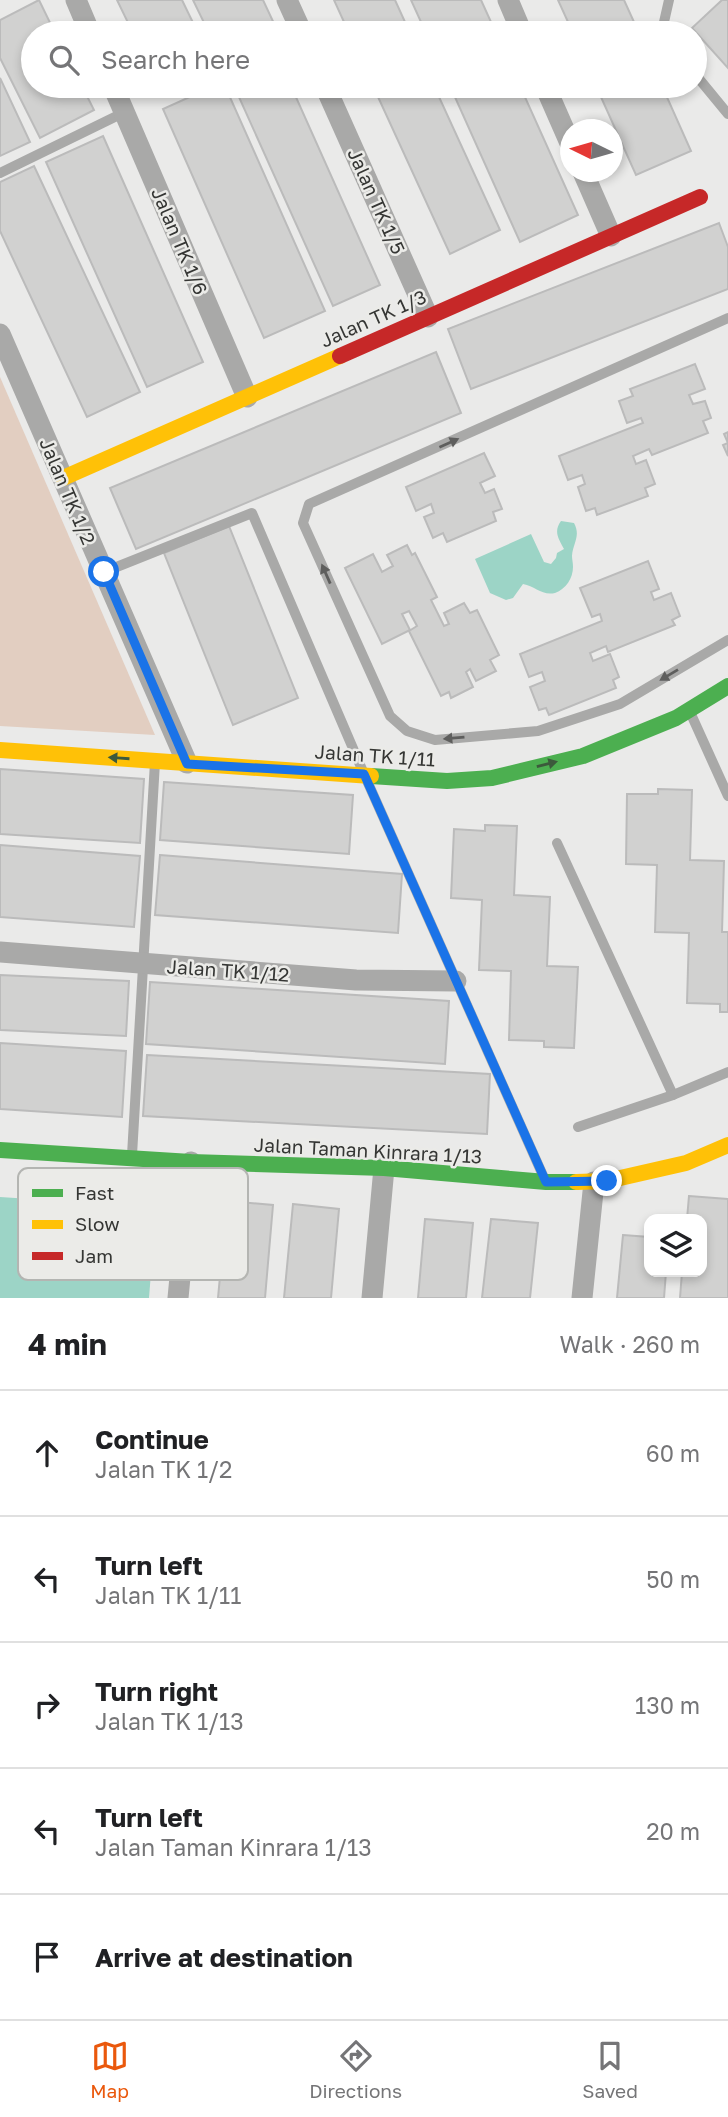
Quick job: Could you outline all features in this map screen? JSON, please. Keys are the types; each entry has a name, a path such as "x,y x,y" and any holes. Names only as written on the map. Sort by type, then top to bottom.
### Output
{"street":[{"path":"76,0 85,21"},
{"path":"288,0 297,21"},
{"path":"508,0 517,21"},
{"name":"Jalan TK 1/6","path":"118,98 247,397"},
{"name":"Jalan TK 1/5","path":"330,98 428,317"},
{"path":"550,98 560,120"},
{"path":"587,182 611,236"},
{"name":"Jalan TK 1/3","path":"63,478 700,197"},
{"name":"Jalan TK 1/2","path":"0,334 187,764"},
{"name":"Jalan TK 1/11","path":"0,750 447,781 492,778 583,755 690,712 728,686"},
{"name":"Jalan TK 1/12","path":"0,952 356,979 456,981"},
{"name":"Jalan Taman Kinrara 1/13","path":"0,1150 191,1162 384,1168 546,1182 594,1182 686,1163 728,1145"},
{"path":"190,1168 191,1162"},
{"path":"372,1298 384,1168"},
{"path":"582,1298 594,1182"},
{"path":"178,1298 180,1280"}],"lane":[{"path":"664,21 668,0"},
{"path":"707,89 728,114"},
{"path":"0,173 124,113"},
{"path":"728,318 310,504 303,523 390,716 408,731 435,740 538,731 620,704 728,640"},
{"path":"104,572 252,513 364,774 546,1182"},
{"path":"690,712 728,796"},
{"path":"131,1158 155,761"},
{"path":"557,843 673,1095"},
{"path":"578,1127 673,1095 728,1072"}],"shaded area":[{"path":"0,377 155,735 0,726"},
{"path":"561,521 574,523 577,532 572,556 573,571 566,586 550,594 523,584 513,598 506,600 490,593 475,559 531,534 544,562 551,564 557,553 564,549 557,532"},
{"path":"0,1197 18,1198 18,1280 150,1280 149,1298 0,1298"}],"building":[{"path":"39,0 49,21 21,21 21,98 88,98 94,110 40,138 0,58 0,20"},
{"path":"117,0 182,0 192,21 127,21"},
{"path":"193,0 263,0 273,21 203,21"},
{"path":"334,0 395,0 405,21 344,21"},
{"path":"411,0 481,0 491,21 421,21"},
{"path":"558,0 624,0 634,21 568,21"},
{"path":"722,0 728,0 728,68 707,45 707,21 700,21"},
{"path":"0,78 30,142 0,156"},
{"path":"187,98 230,98 325,311 264,338 163,109"},
{"path":"239,98 296,98 380,285 333,306"},
{"path":"378,98 440,98 500,230 450,254"},
{"path":"455,98 525,98 560,175 560,182 563,182 578,215 520,242"},
{"path":"601,98 667,98 691,151 636,175 623,146 623,119 611,119"},
{"path":"103,136 203,362 147,387 46,162"},
{"path":"34,166 140,392 87,417 0,231 0,182"},
{"path":"719,223 728,247 728,289 471,389 448,329"},
{"path":"436,352 461,413 136,549 110,488"},
{"path":"695,364 705,389 689,395 693,404 705,401 711,418 703,421 708,433 652,455 649,449 633,456 636,464 646,460 655,484 645,488 648,496 597,515 595,508 586,511 578,487 585,484 582,475 568,480 559,456 643,423 641,418 627,423 619,401 633,396 630,389"},
{"path":"728,443 728,456 723,445"},
{"path":"484,453 495,476 480,483 485,493 494,489 502,509 493,512 496,521 447,542 443,533 433,538 424,517 434,513 431,504 416,511 406,487"},
{"path":"229,526 298,698 233,725 164,553"},
{"path":"407,545 412,555 415,553 437,597 431,600 444,626 449,624 444,613 464,603 470,613 477,610 499,655 490,660 496,671 476,681 470,669 466,672 473,687 451,698 449,692 441,696 409,631 417,626 409,611 402,614 410,630 382,644 345,568 373,554 382,572 393,566 387,555"},
{"path":"648,561 659,589 651,592 654,600 671,593 680,616 672,620 675,625 608,652 606,646 590,653 593,661 610,654 619,677 613,680 616,688 549,715 546,708 539,710 530,687 545,681 542,672 529,677 520,654 602,621 600,614 592,617 580,588"},
{"path":"0,769 144,779 140,843 0,834"},
{"path":"164,782 353,795 349,854 160,840"},
{"path":"658,789 692,790 690,860 724,861 722,932 728,932 728,1012 720,1012 720,1004 687,1003 689,933 655,932 657,865 626,864 627,794 658,794"},
{"path":"485,825 517,826 514,895 550,897 547,966 578,967 574,1048 544,1047 544,1041 509,1040 511,971 479,970 482,900 451,898 454,829 485,831"},
{"path":"0,845 140,856 134,927 0,917"},
{"path":"160,855 402,874 398,933 155,915"},
{"path":"0,975 129,981 126,1036 0,1030"},
{"path":"150,982 449,1001 445,1064 146,1044"},
{"path":"0,1043 126,1051 122,1117 0,1109"},
{"path":"147,1055 490,1074 487,1134 143,1116"},
{"path":"689,1196 728,1199 728,1298 680,1298 682,1277 707,1277 707,1214 687,1214"},
{"path":"248,1203 273,1205 265,1298 218,1298 220,1280 248,1280"},
{"path":"293,1204 339,1209 331,1298 284,1298"},
{"path":"425,1219 473,1223 466,1298 418,1298"},
{"path":"491,1219 538,1223 530,1298 482,1298"},
{"path":"623,1235 644,1237 644,1277 666,1277 664,1298 617,1298"}],"traffic: fast":[{"path":"371,776 447,781 492,778 583,756 676,718 728,686"},
{"path":"0,1150 191,1162 384,1168 546,1182 576,1182"}],"traffic: slow":[{"path":"63,478 340,356"},
{"path":"0,750 371,776"},
{"path":"576,1182 607,1181 686,1163 728,1145"}],"traffic: jam":[{"path":"340,356 700,197"}],"route":[{"path":"104,572 187,764 364,774 546,1182 607,1181"}]}
